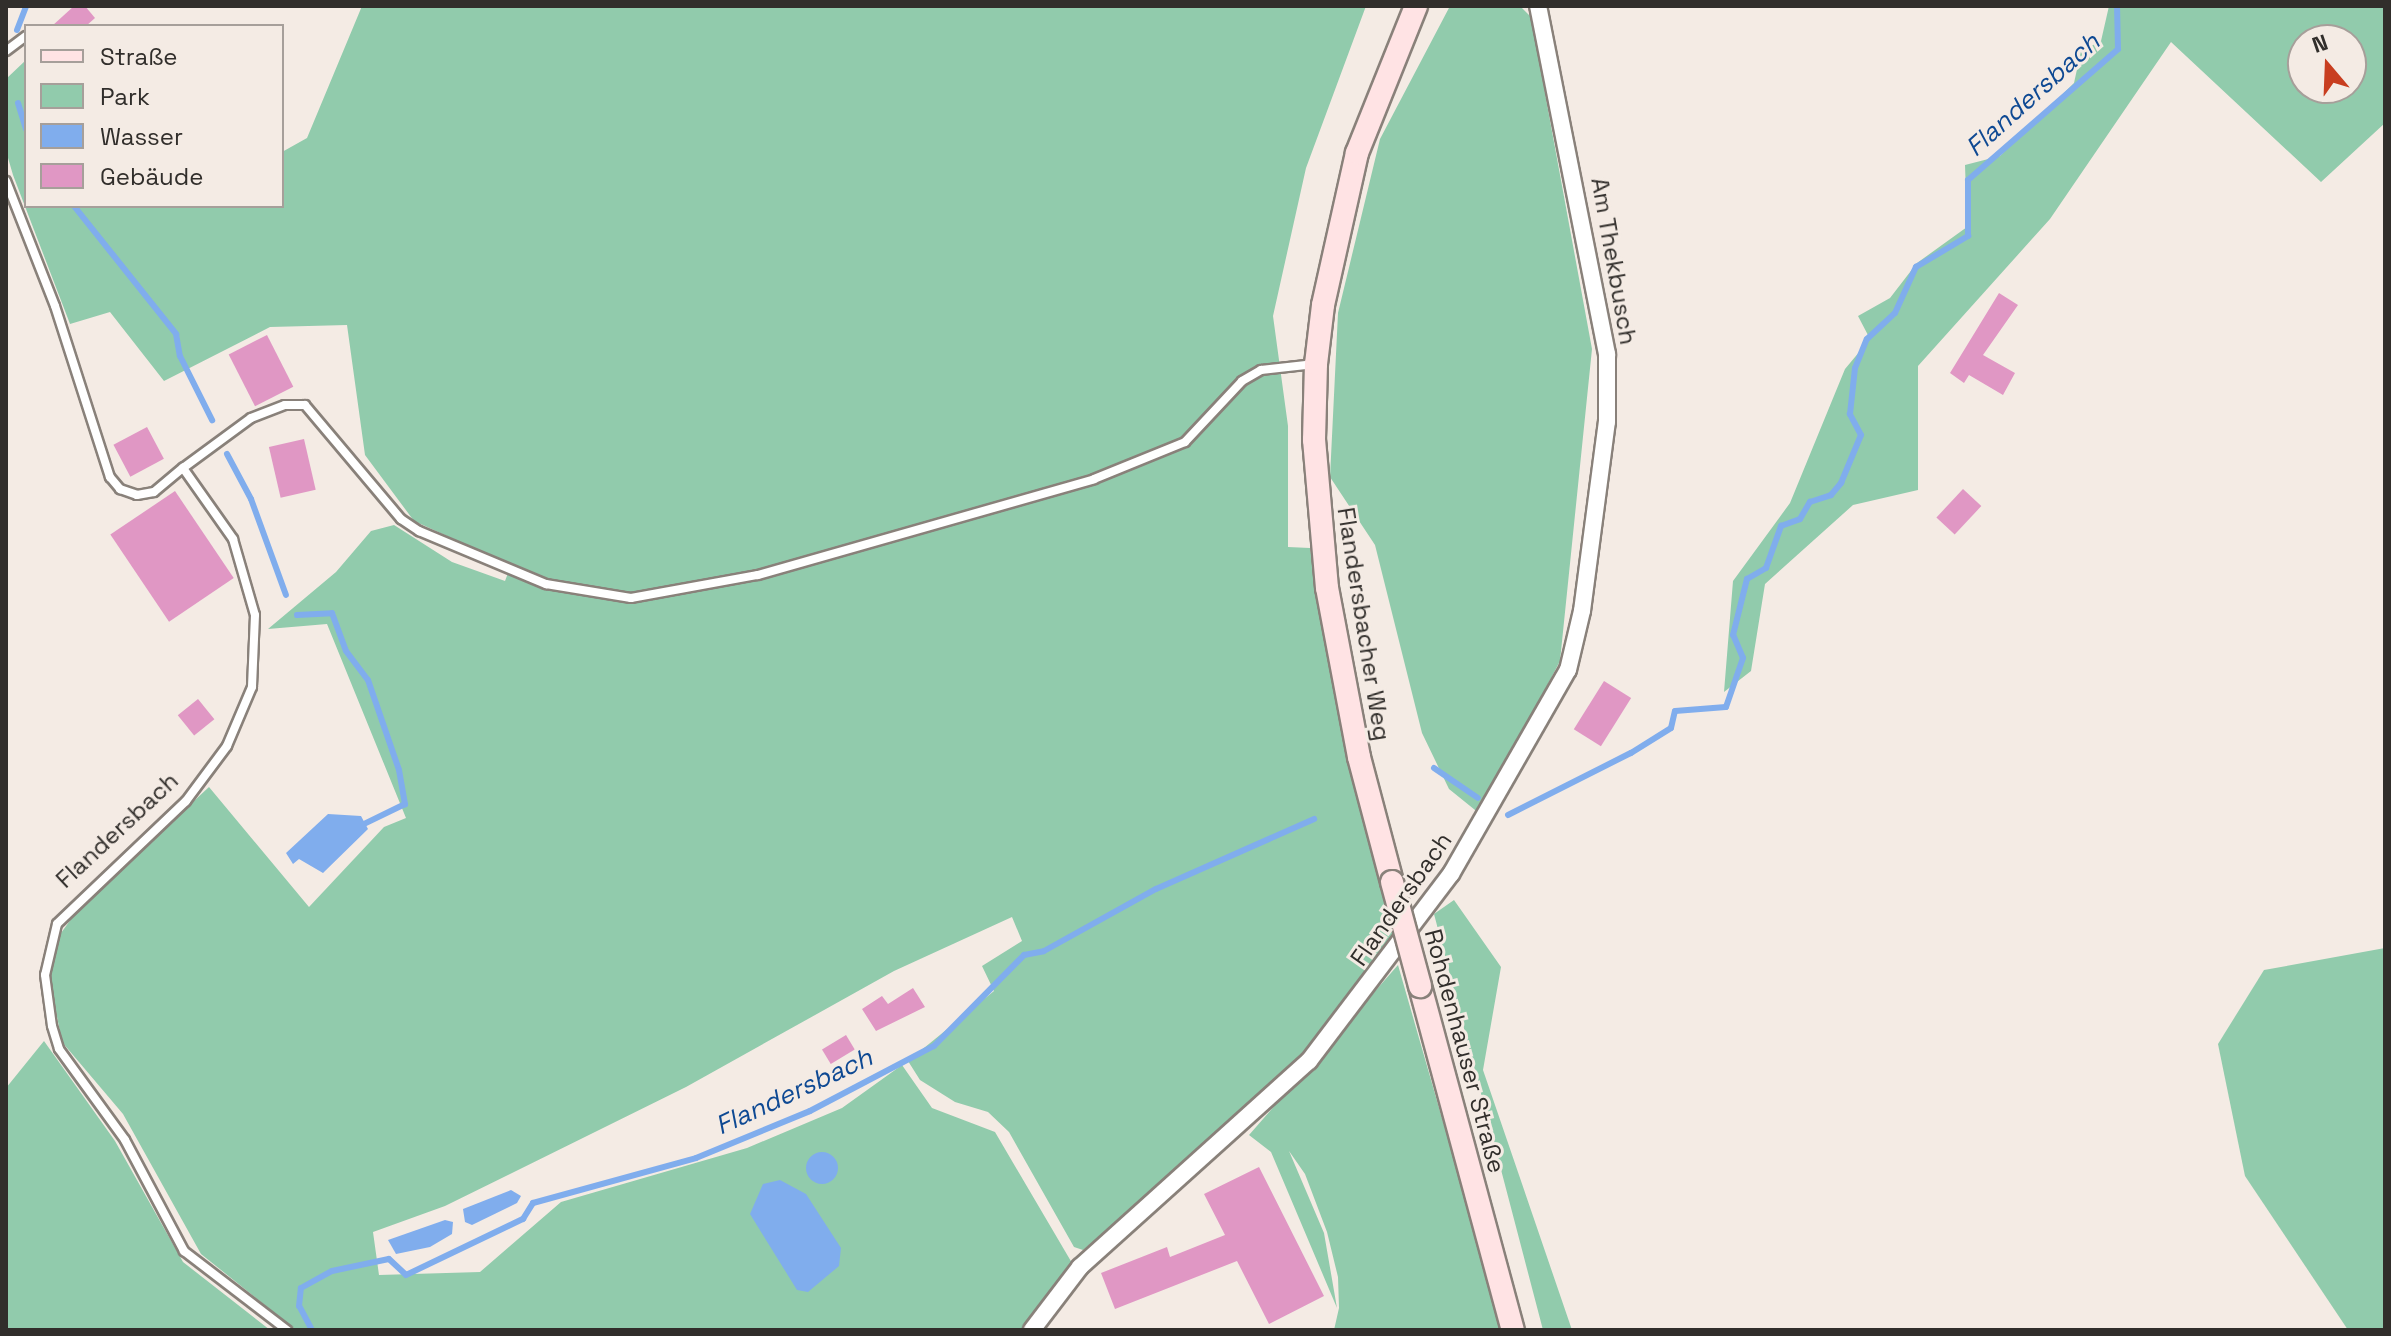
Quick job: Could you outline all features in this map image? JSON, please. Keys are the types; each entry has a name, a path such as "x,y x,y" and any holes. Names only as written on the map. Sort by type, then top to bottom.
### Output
{"main road":[{"name":"Flandersbacher Weg","path":"1367,785 1327,588 1314,440 1316,364 1323,305 1357,153 1416,6"},
{"name":"Rohdenhauser Straße","path":"1367,785 1513,1330"}],"street":[{"name":"Am Thekbusch","path":"1538,6 1607,354 1607,422 1582,611 1568,670"},
{"name":"Flandersbach","path":"1032,1330 1080,1267 1261,1110 1319,1049 1451,874 1568,670"}],"lane":[{"path":"6,51 24,38"},
{"path":"6,181 55,306 110,477 120,489 137,495 154,492 251,418 285,405 305,405 401,519 419,531 546,584 631,598 758,575 1094,479 1185,442 1242,381 1261,370 1316,364"},
{"name":"Flandersbach","path":"183,468 233,539 248,581 255,654 245,713 186,801 57,924 47,949 46,986 59,1049 125,1140 184,1251 287,1330"}],"green space":[{"path":"362,6 1366,6 1306,168 1273,316 1288,426 1288,547 1310,548 1347,760 1394,940 1332,1020 1258,1105 1083,1250 1074,1247 1009,1132 988,1112 955,1102 920,1080 908,1061 994,991 982,966 1022,941 1012,917 894,971 686,1087 445,1206 373,1232 379,1275 480,1272 561,1202 747,1148 842,1108 902,1065 932,1108 995,1132 1072,1263 1021,1330 296,1330 201,1254 123,1114 62,1042 50,981 56,940 79,908 209,787 309,907 384,827 406,818 327,624 268,629 336,572 371,531 394,525 452,562 505,581 511,565 414,521 365,455 347,325 270,327 164,381 110,312 70,324 26,208 284,208 284,151 307,138"},
{"path":"1450,6 1520,6 1531,17 1592,349 1560,661 1480,814 1449,789 1422,733 1375,545 1330,477 1338,313 1380,139"},
{"path":"2109,6 2385,6 2385,123 2321,182 2171,42 2050,219 1918,366 1918,490 1853,505 1765,584 1751,671 1724,692 1733,581 1790,503 1845,369 1870,339 1858,316 1890,298 1917,263 1967,227 1965,165 2000,156 2074,83 2081,51 2101,41"},
{"path":"24,62 24,204 6,151 6,79"},
{"path":"1454,900 1501,967 1483,1070 1572,1330 1543,1330 1434,914"},
{"path":"2385,948 2385,1330 2348,1330 2245,1176 2218,1044 2264,970"},
{"path":"1398,965 1501,1330 1334,1330 1339,1308 1338,1277 1327,1232 1305,1174 1289,1151 1324,1233 1337,1308 1271,1152 1249,1135"},
{"path":"44,1041 115,1141 183,1262 270,1330 6,1330 6,1088"}],"water":[{"path":"328,814 361,816 368,829 323,873 299,859 293,864 286,853"},
{"path":"822,1152 833,1157 838,1168 833,1179 822,1184 811,1179 806,1168 811,1157"},
{"path":"780,1180 806,1194 841,1248 839,1266 808,1292 797,1290 750,1214 763,1184"},
{"path":"511,1190 521,1196 517,1203 472,1225 465,1222 463,1209"},
{"path":"445,1220 453,1222 452,1234 430,1247 396,1254 388,1240"}],"building":[{"path":"74,6 85,6 95,18 88,24 54,24"},
{"path":"1999,293 2018,305 1983,355 2015,373 2003,395 1969,375 1964,383 1950,373"},
{"path":"267,335 293,387 255,406 229,355"},
{"path":"147,427 164,459 130,477 113,445"},
{"path":"304,439 316,490 281,498 269,447"},
{"path":"1963,489 1981,506 1955,535 1936,518"},
{"path":"175,491 234,578 169,622 110,535"},
{"path":"1604,681 1631,698 1601,746 1574,729"},
{"path":"198,699 214,719 194,736 178,715"},
{"path":"913,988 925,1007 876,1031 862,1009 882,996 888,1004"},
{"path":"846,1035 855,1050 831,1064 822,1049"},
{"path":"1259,1167 1324,1296 1269,1324 1237,1261 1115,1309 1101,1273 1167,1247 1170,1257 1225,1235 1204,1194"}],"waterway":[{"path":"17,30 26,6"},
{"name":"Flandersbach","path":"1508,815 1631,753 1671,728 1675,711 1726,707 1743,658 1733,635 1747,579 1766,568 1781,526 1800,519 1810,502 1831,495 1841,483 1861,435 1850,414 1855,368 1867,339 1895,313 1916,267 1968,236 1968,180 2118,49 2117,6"},
{"path":"18,103 24,122"},
{"path":"76,208 176,334 180,356 212,420"},
{"path":"227,454 251,499 286,595"},
{"path":"297,615 332,613 346,651 368,680 399,770 405,804 364,824"},
{"name":"Flandersbach","path":"1434,768 1478,798"},
{"name":"Flandersbach","path":"312,1330 299,1306 301,1288 332,1271 389,1259 406,1275 523,1219 533,1203 696,1158 810,1111 934,1046 1024,955 1044,951 1156,889 1314,819"}]}
